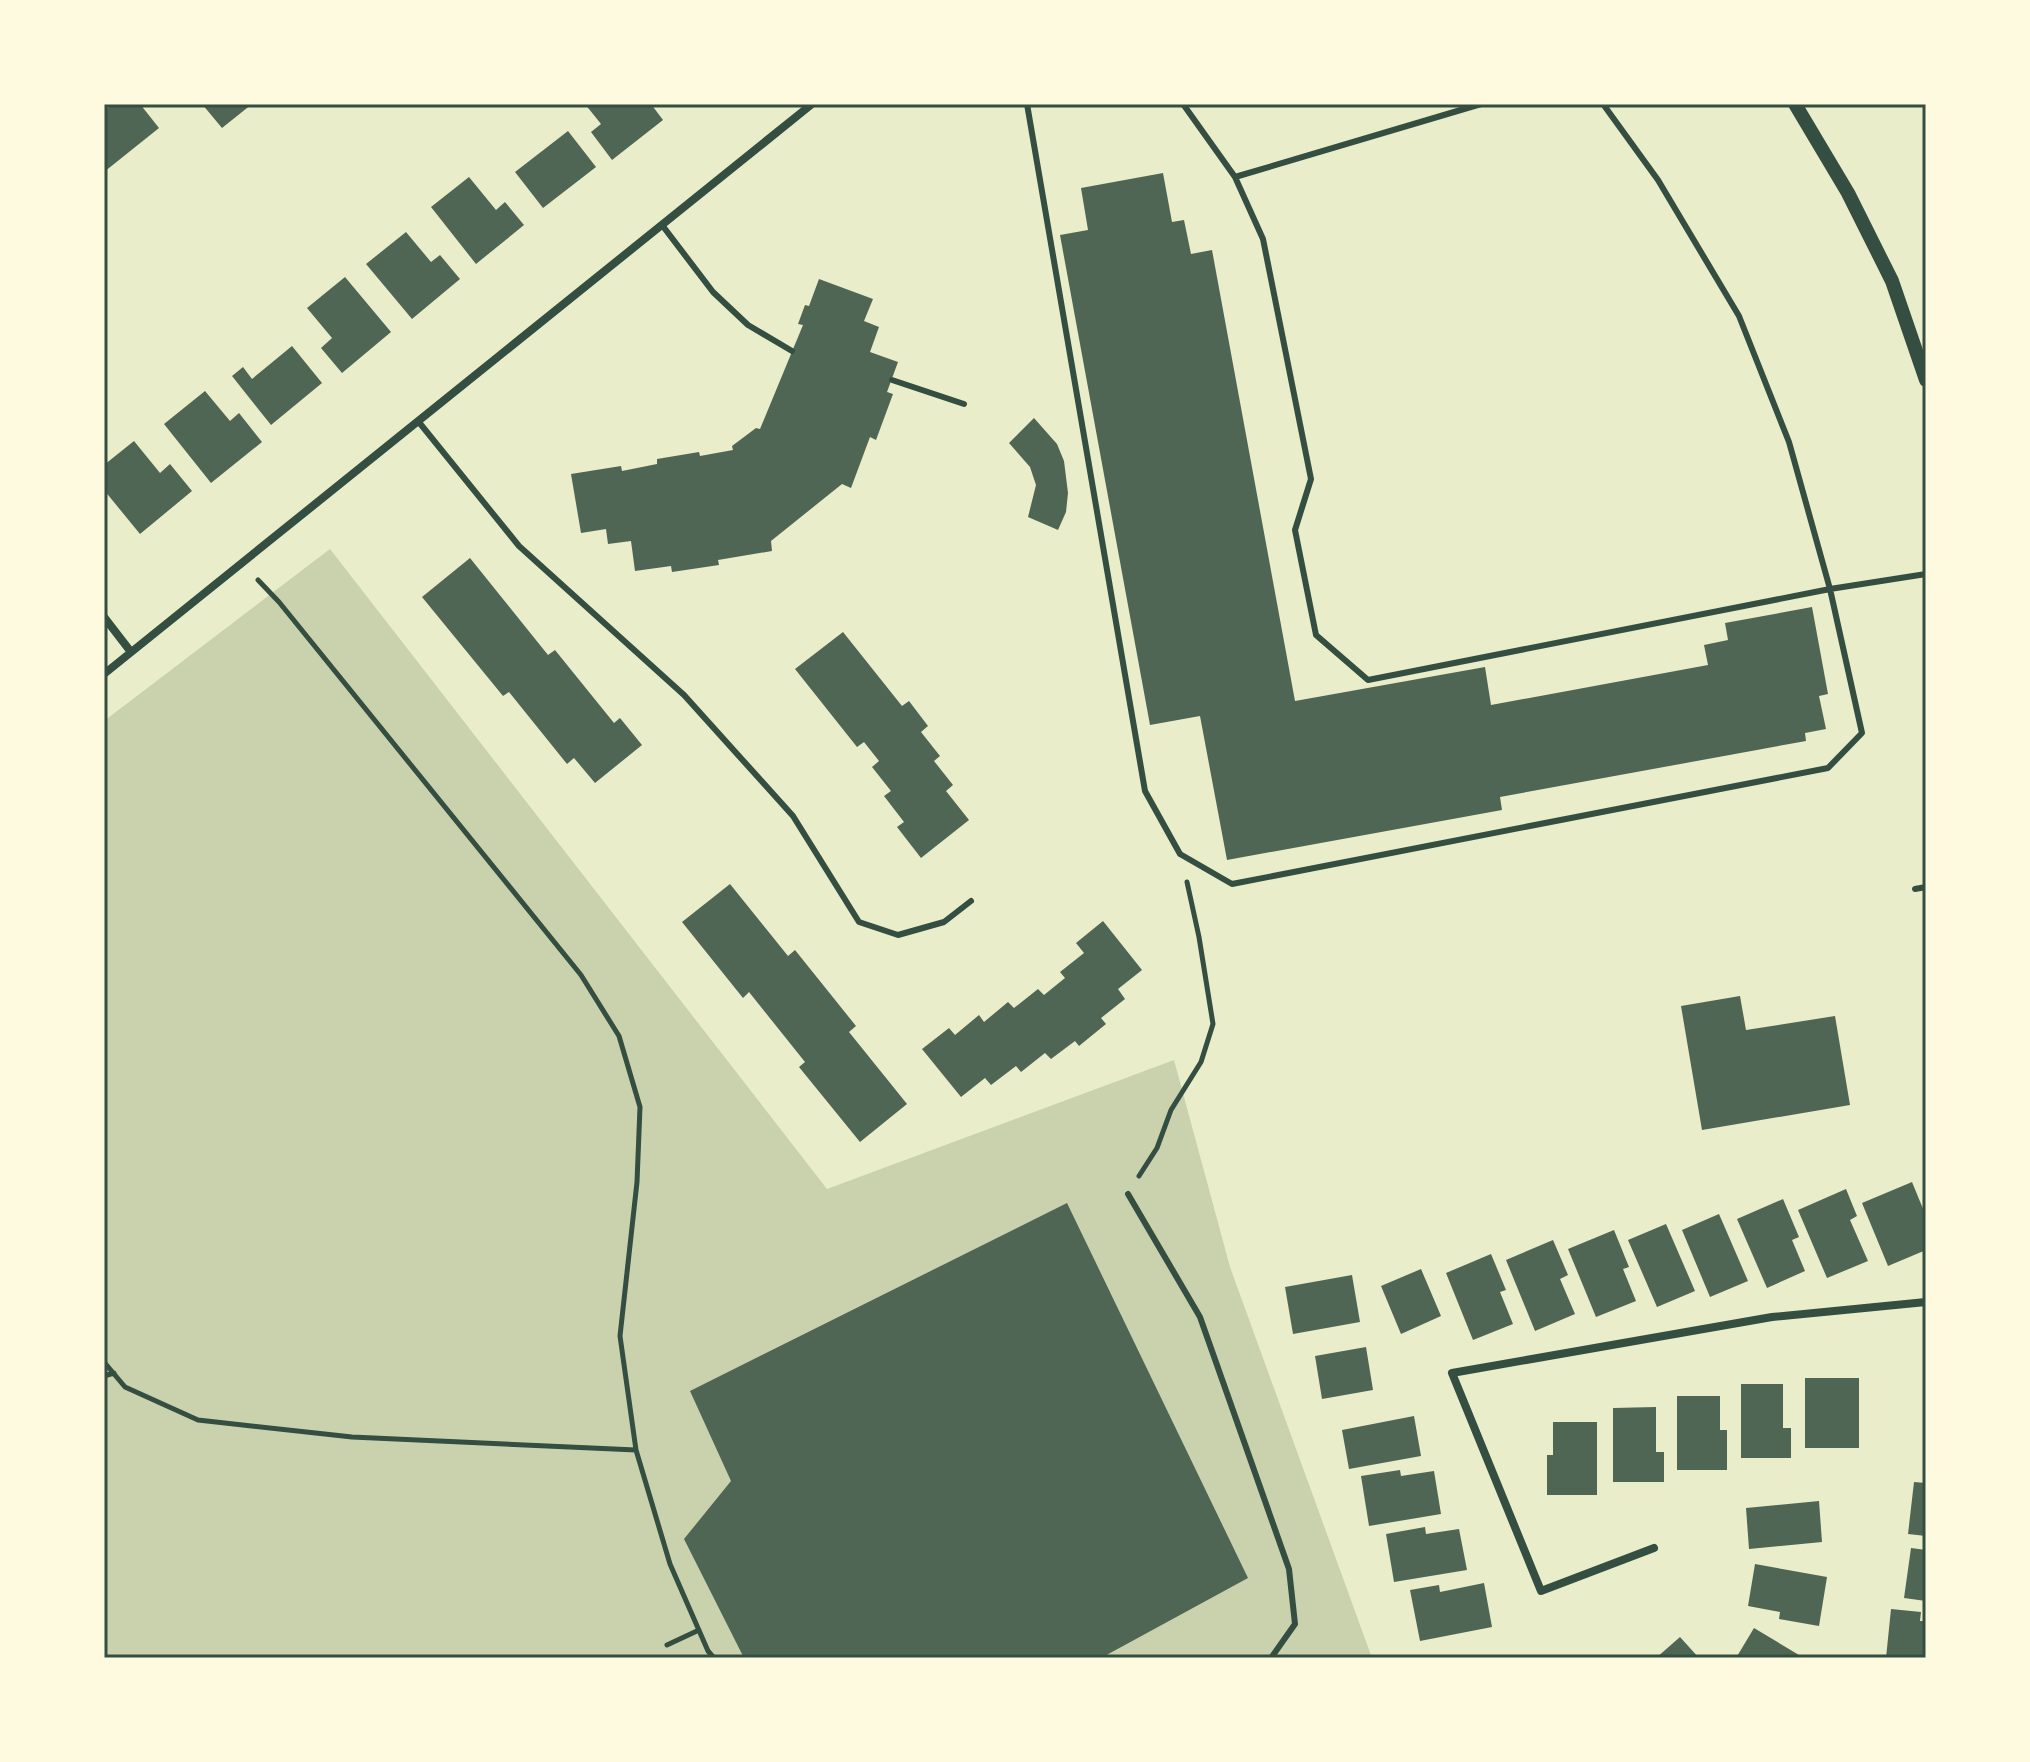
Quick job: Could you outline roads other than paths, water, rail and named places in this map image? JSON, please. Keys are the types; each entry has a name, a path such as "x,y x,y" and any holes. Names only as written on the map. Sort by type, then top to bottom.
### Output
{"street":[{"path":"104,674 812,104"},
{"path":"1795,104 1848,193 1892,281 1925,373"},
{"path":"104,617 131,652"},
{"path":"1654,1548 1541,1591 1452,1373 1772,1317 1926,1302"}],"lane":[{"path":"1027,104 1145,791 1180,854 1232,884 1828,768 1862,733 1830,589 1789,442 1739,316 1658,180 1603,104"},
{"path":"1183,104 1235,177 1263,239 1311,479 1295,530 1316,635 1368,680 1830,589 1926,574"},
{"path":"1235,177 1481,104"},
{"path":"662,225 713,292 748,325 792,351"},
{"path":"892,380 964,404"},
{"path":"418,421 519,546 684,695 793,816 859,922 898,935 944,922 971,901"},
{"path":"1915,889 1926,887"},
{"path":"1128,1194 1200,1317 1289,1569 1295,1624 1271,1658"}]}
